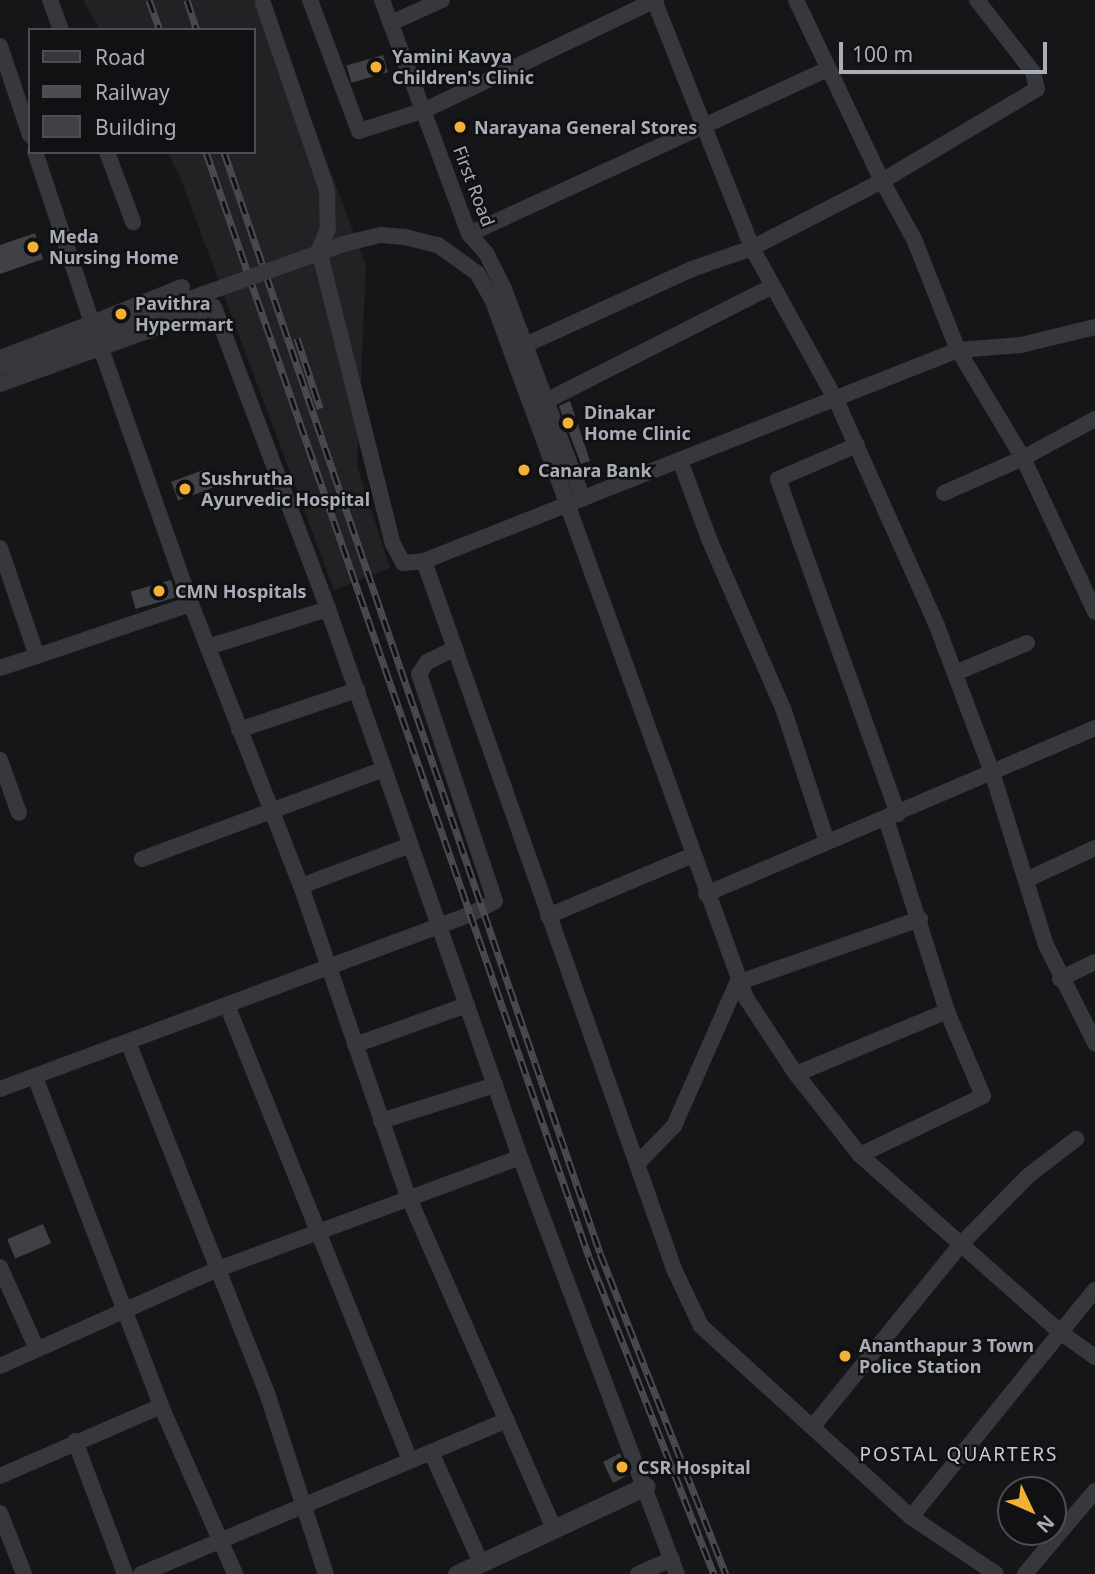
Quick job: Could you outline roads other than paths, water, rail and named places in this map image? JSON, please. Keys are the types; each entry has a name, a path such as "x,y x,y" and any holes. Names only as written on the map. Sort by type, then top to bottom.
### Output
{"street":[{"path":"50,0 60,28"},
{"path":"310,0 356,130 425,110 655,0 751,247 836,400 955,673 992,772 1060,979 1095,1043"},
{"name":"First Road","path":"382,0 425,110 468,234 486,253 546,401 576,503"},
{"path":"391,23 442,0"},
{"path":"796,0 826,70 914,239 958,350 1088,574 1095,612"},
{"path":"523,346 692,269 751,247 882,181 1037,89 1033,72 977,0"},
{"path":"263,3 327,190 328,229 319,250 393,544 403,563 424,561 576,503 958,350 1021,345 1095,327"},
{"path":"0,46 5,75 23,92 28,123"},
{"path":"468,234 826,70"},
{"path":"36,154 191,604 301,886 408,1196 554,1529"},
{"path":"108,154 133,222"},
{"path":"0,367 344,244 381,235 438,245 477,273 492,299 555,473 576,503 737,983 796,1073 860,1154 1060,1332 1095,1357"},
{"path":"546,401 773,286"},
{"path":"0,358 182,287"},
{"path":"0,384 214,307 328,608 520,1157 675,1566 638,1574"},
{"path":"944,492 1023,458 1095,419"},
{"path":"857,444 778,479 892,816 947,1011 984,1096 860,1154"},
{"path":"680,460 709,539 783,708 827,842"},
{"path":"0,548 37,656"},
{"path":"424,561 452,650 684,1295 701,1326 814,1425 911,1517 996,1574"},
{"path":"0,668 191,604"},
{"path":"208,647 328,608"},
{"path":"955,673 1027,643"},
{"path":"0,1089 490,906 497,895 419,674 428,662 452,650"},
{"path":"239,730 357,690"},
{"path":"706,894 1095,728"},
{"path":"0,760 19,813"},
{"path":"142,859 384,769"},
{"path":"301,886 410,845"},
{"path":"1026,880 1095,848"},
{"path":"548,916 693,855"},
{"path":"637,1164 674,1126 737,983 920,919"},
{"path":"1060,979 1095,962"},
{"path":"227,1005 320,1229 410,1461"},
{"path":"355,1045 467,1005"},
{"path":"796,1073 947,1011"},
{"path":"128,1042 268,1396 300,1507 326,1574"},
{"path":"36,1077 122,1311 235,1574"},
{"path":"381,1121 495,1086"},
{"path":"814,1425 962,1243 1028,1176 1076,1139"},
{"path":"0,1366 36,1347 219,1269 408,1196 520,1157"},
{"path":"0,1267 36,1347"},
{"path":"911,1517 1095,1290"},
{"path":"0,1476 75,1441 161,1406"},
{"path":"141,1574 508,1420"},
{"path":"75,1441 125,1574"},
{"path":"432,1454 481,1563"},
{"path":"457,1574 646,1486"},
{"path":"1025,1574 1095,1491"},
{"path":"0,1513 24,1574"}],"railway":[{"path":"149,0 159,28"},
{"path":"187,0 196,28"},
{"path":"207,154 589,1257 714,1574"},
{"path":"225,154 600,1253 726,1574"},
{"path":"297,338 320,408"}],"place":[{"name":"Yamini Kavya Children's Clinic","path":"376,67"},
{"name":"Narayana General Stores","path":"460,127"},
{"name":"Meda Nursing Home","path":"33,247"},
{"name":"Pavithra Hypermart","path":"121,314"},
{"name":"Dinakar Home Clinic","path":"568,423"},
{"name":"Canara Bank","path":"524,470"},
{"name":"Sushrutha Ayurvedic Hospital","path":"185,489"},
{"name":"CMN Hospitals","path":"159,591"},
{"name":"Ananthapur 3 Town Police Station","path":"845,1356"},
{"name":"CSR Hospital","path":"622,1467"}],"district":[{"name":"POSTAL QUARTERS","path":"959,1455"}]}
